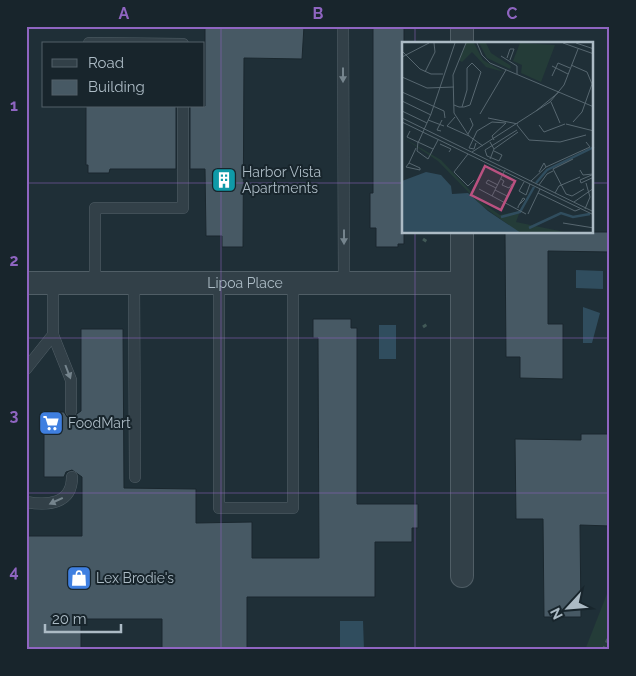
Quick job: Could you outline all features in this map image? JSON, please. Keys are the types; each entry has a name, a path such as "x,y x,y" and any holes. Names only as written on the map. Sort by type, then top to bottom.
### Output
{"street":[{"path":"462,26 462,42"},
{"path":"462,234 462,576"},
{"name":"Lipoa Place","path":"26,283 462,283"}],"lane":[{"path":"343,26 344,283"},
{"path":"95,283 96,208 183,208 183,108"},
{"path":"53,283 53,336 71,380 71,412"},
{"path":"134,283 135,477"},
{"path":"219,283 220,508 293,508 293,283"},
{"path":"26,369 53,336"},
{"path":"26,502 45,505 62,499 69,491 72,477"}],"path":[{"path":"423,239 429,243"},
{"path":"423,328 429,323"},
{"path":"603,650 610,634"}],"green space":[{"path":"610,586 610,650 585,650"}],"water":[{"path":"576,270 603,271 603,289 576,288"},
{"path":"583,307 600,313 592,343 583,343"},
{"path":"379,325 396,325 396,359 379,359"},
{"path":"340,621 363,621 364,650 340,650"}],"building":[{"name":"Harbor Vista Apartments","path":"205,26 304,26 302,59 244,58 243,247 222,247 222,236 206,236 205,169 190,169 190,108 205,108"},
{"path":"373,26 404,26 404,42 402,42 402,234 404,234 404,244 398,244 398,247 376,247 376,228 370,228 370,193 373,193"},
{"path":"86,108 176,108 176,169 110,169 109,173 88,173 88,165 86,165"},
{"path":"594,232 610,232 610,252 548,251 548,324 563,324 563,379 520,378 520,357 506,357 505,234 594,234"},
{"path":"313,319 351,319 351,328 357,328 357,504 418,504 418,528 412,528 412,542 375,542 375,597 247,597 247,650 162,650 162,619 81,619 81,650 26,650 26,536 82,536 82,477 72,470 66,472 64,477 44,477 44,412 64,412 67,417 71,418 81,411 81,329 123,329 124,488 196,489 196,523 252,522 252,558 319,558 318,338 313,338"},
{"path":"581,434 610,434 610,526 580,525 581,617 544,617 543,519 516,519 515,439 581,440"}],"place":[{"name":"Harbor Vista Apartments","path":"224,180"},
{"name":"FoodMart","path":"51,423"},
{"name":"Lex Brodie's","path":"79,578"}]}
